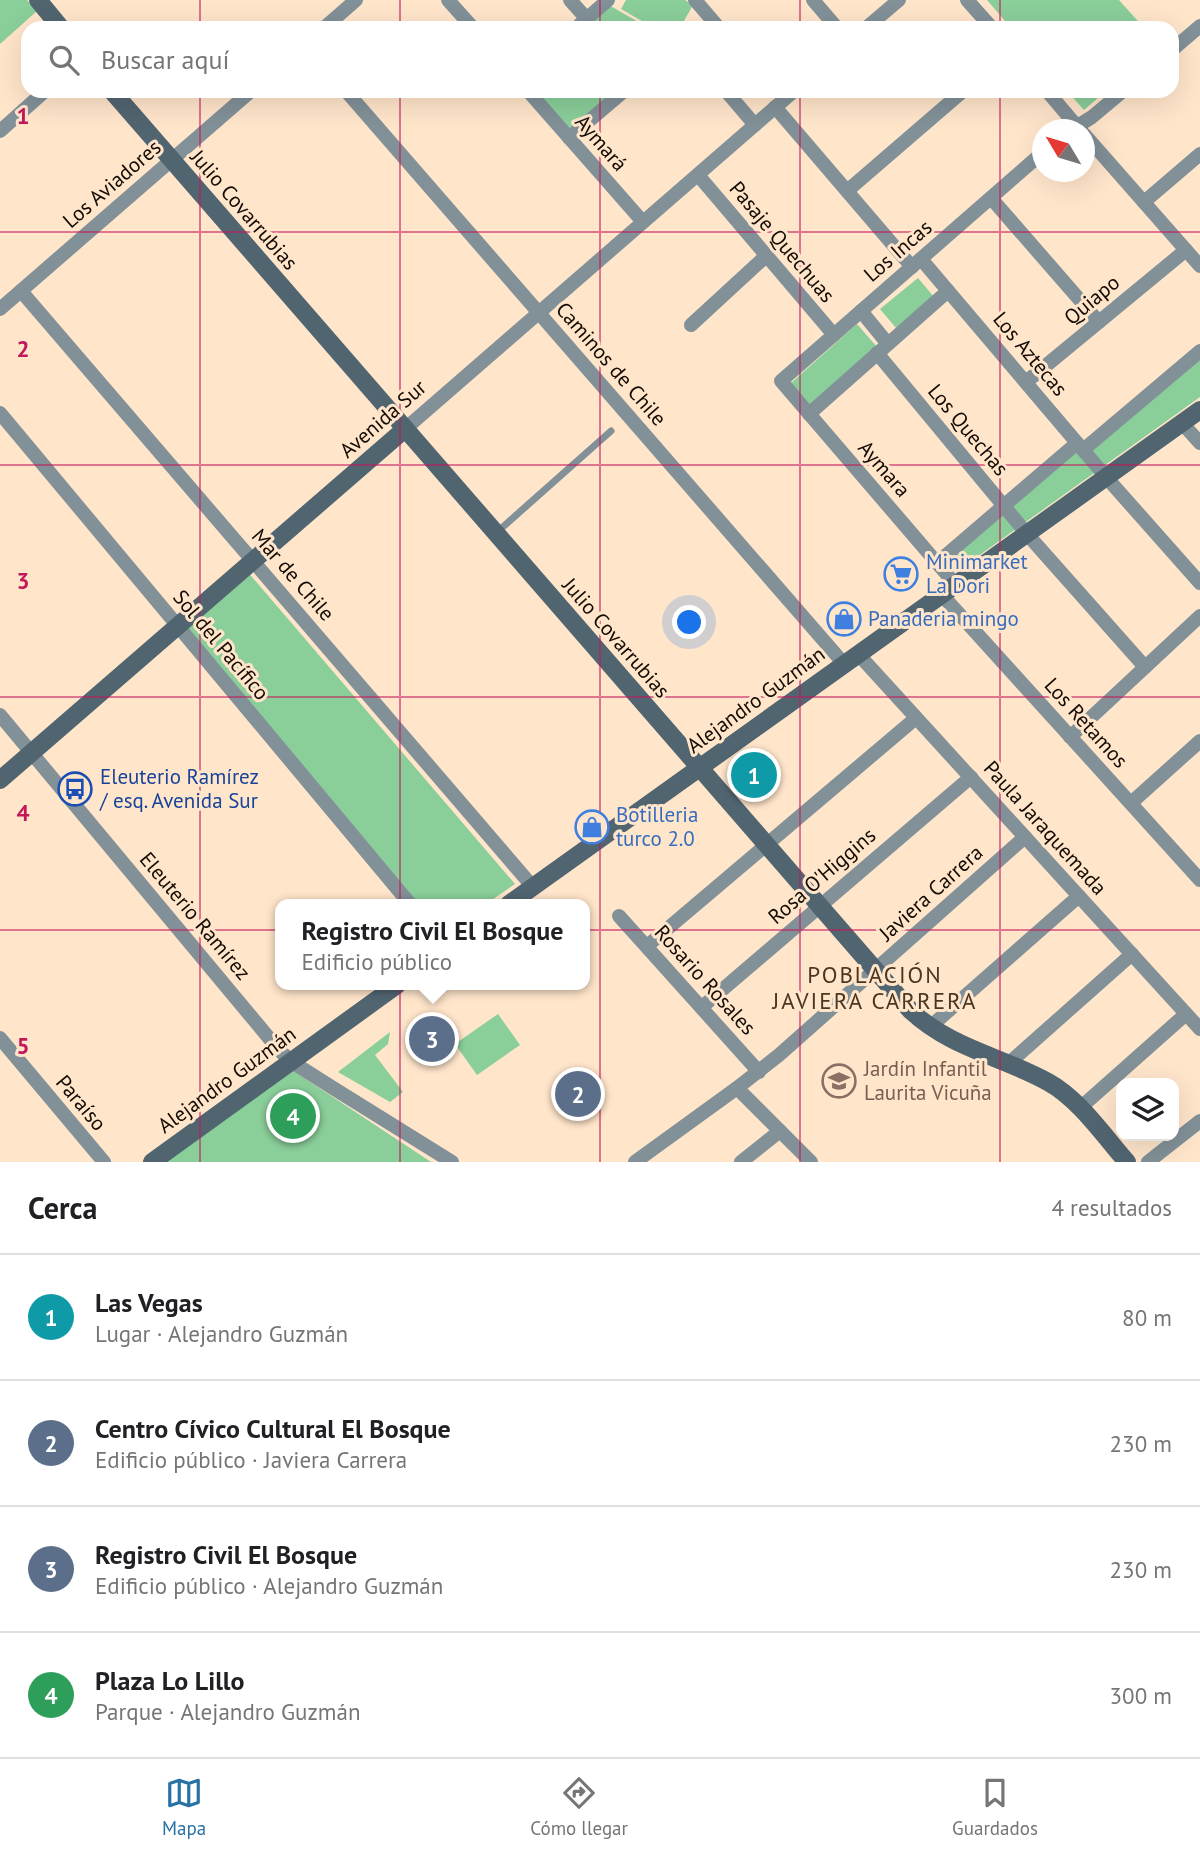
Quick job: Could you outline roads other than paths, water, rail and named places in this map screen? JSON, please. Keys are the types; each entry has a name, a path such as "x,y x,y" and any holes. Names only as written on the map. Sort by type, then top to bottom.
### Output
{"street":[{"path":"38,0 55,21"},
{"path":"332,21 356,0"},
{"path":"448,0 466,21"},
{"path":"570,0 581,21"},
{"path":"584,21 608,0"},
{"path":"695,0 713,21"},
{"path":"813,0 831,21"},
{"path":"874,21 899,0"},
{"path":"967,0 986,21"},
{"path":"1179,44 1200,26"},
{"path":"0,131 37,98"},
{"name":"Julio Covarrubias","path":"118,98 911,1011 957,1044 1049,1082 1061,1090 1127,1162"},
{"name":"Los Aviadores","path":"0,309 243,98"},
{"name":"Caminos de Chile","path":"352,98 539,313 852,660"},
{"name":"Aymará","path":"534,98 643,222"},
{"path":"569,138 616,98"},
{"path":"732,98 755,125"},
{"name":"Avenida Sur","path":"0,780 698,175 781,98"},
{"name":"Los Aztecas","path":"783,98 847,191 916,263 948,290 1106,477 1200,583"},
{"path":"847,191 955,98"},
{"path":"1053,98 1069,119"},
{"path":"1090,119 1115,98"},
{"path":"1095,149 1200,266"},
{"path":"1144,202 1200,154"},
{"name":"Los Incas","path":"781,381 1032,162"},
{"name":"Pasaje Quechuas","path":"698,175 834,335"},
{"path":"991,198 1099,322"},
{"name":"Quiapo","path":"1026,382 1186,250"},
{"path":"691,325 766,256"},
{"name":"Mar de Chile","path":"21,290 533,887"},
{"path":"809,414 948,290"},
{"name":"Los Quechas","path":"861,312 882,349 1027,534 1145,667"},
{"path":"937,563 1004,505 1200,351"},
{"name":"Aymara","path":"781,381 937,563 949,590"},
{"name":"Alejandro Guzmán","path":"516,899 1200,410"},
{"name":"Sol del Pacífico","path":"0,413 406,899"},
{"path":"1182,423 1200,443"},
{"name":"Los Retamos","path":"949,590 1070,737 1198,873"},
{"path":"1070,737 1200,616"},
{"name":"Paula Jaraquemada","path":"852,660 916,718 1200,1028"},
{"name":"Eleuterio Ramírez","path":"0,715 279,1050 292,1062 452,1162"},
{"path":"648,946 916,718"},
{"path":"1131,803 1200,741"},
{"name":"Rosa O'Higgins","path":"702,1007 971,778"},
{"name":"Javiera Carrera","path":"635,1162 759,1072 1025,836"},
{"path":"930,1027 1079,896"},
{"name":"Rosario Rosales","path":"619,916 759,1072"},
{"path":"1008,1065 1132,954"},
{"name":"Alejandro Guzmán","path":"152,1162 390,990"},
{"path":"1080,1108 1186,1014"},
{"name":"Paraíso","path":"0,1038 104,1162"},
{"path":"737,1088 811,1162"},
{"path":"1149,1162 1200,1121"},
{"path":"741,1162 780,1131"}],"lane":[{"path":"495,533 611,431"}],"place":[{"name":"Minimarket La Dori","path":"901,574"},
{"name":"Panaderia mingo","path":"844,619"},
{"name":"Las Vegas","path":"754,775"},
{"name":"Eleuterio Ramírez / esq. Avenida Sur","path":"75,789"},
{"name":"Botilleria turco 2.0","path":"592,827"},
{"name":"Registro Civil El Bosque","path":"432,1039"},
{"name":"Jardín Infantil Laurita Vicuña","path":"839,1081"},
{"name":"Centro Cívico Cultural El Bosque","path":"578,1094"},
{"name":"Plaza Lo Lillo","path":"293,1116"}],"district":[{"name":"POBLACIÓN JAVIERA CARRERA","path":"875,988"}]}
